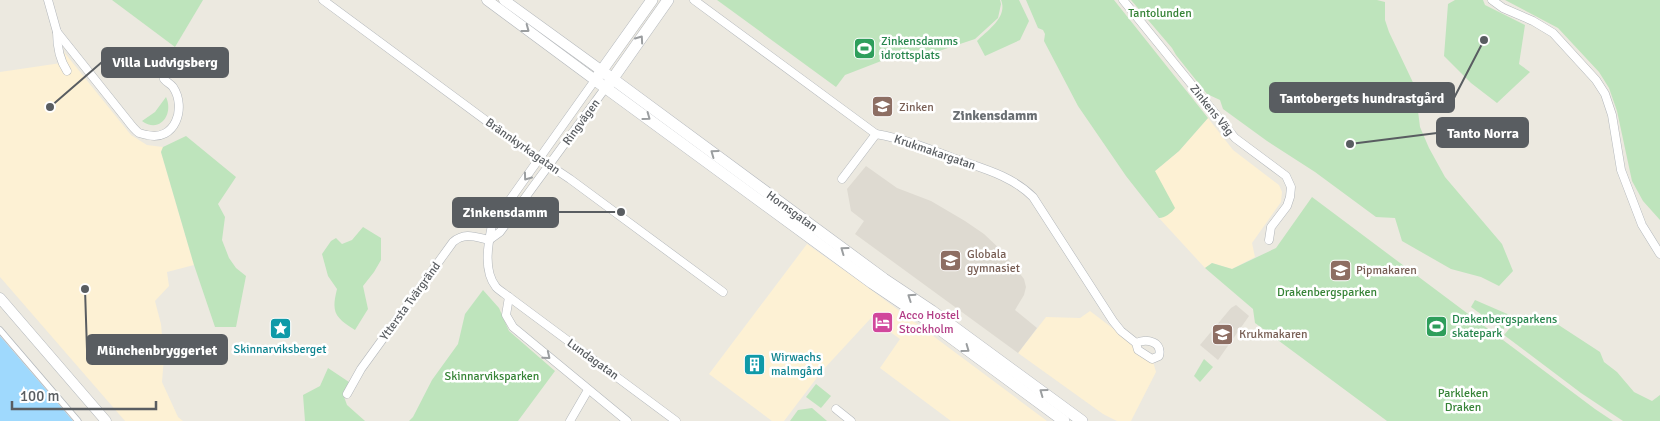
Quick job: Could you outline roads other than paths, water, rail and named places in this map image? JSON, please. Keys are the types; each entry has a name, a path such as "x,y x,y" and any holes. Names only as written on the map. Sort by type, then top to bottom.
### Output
{"main road":[{"name":"Ringvägen","path":"598,76 652,0"},
{"name":"Ringvägen","path":"609,83 668,0"},
{"name":"Hornsgatan","path":"598,76 932,311 1082,421"},
{"name":"Hornsgatan","path":"609,83 877,287 927,320 1064,421"}],"street":[{"path":"48,0 57,32 57,46 62,63 68,71"},
{"name":"Brännkyrkagatan","path":"323,0 519,145 549,164 723,292"},
{"name":"Hornsgatan","path":"487,0 598,76"},
{"name":"Hornsgatan","path":"504,0 598,76"},
{"name":"Krukmakargatan","path":"694,0 876,134 900,138 1001,175 1026,190 1033,196 1112,321 1136,343"},
{"name":"Zinkens Väg","path":"1123,0 1236,138 1286,176 1291,187 1290,197 1287,206 1271,227 1269,240"},
{"path":"1492,0 1503,8 1533,21 1553,33 1596,80 1612,115 1625,179 1642,225 1660,254"},
{"path":"57,32 128,121 140,133 152,136 164,135 173,128 178,119 179,109 173,87 164,79"},
{"name":"Ringvägen","path":"489,269 488,252 492,226 598,76"},
{"name":"Ringvägen","path":"489,240 500,232 609,83"},
{"path":"842,179 876,134"},
{"name":"Yttersta Tvärgränd","path":"347,394 361,369 453,242 464,235 489,240"},
{"name":"Lundagatan","path":"489,269 496,287 676,421"},
{"name":"Lundagatan","path":"509,297 506,315 512,327 627,421"},
{"path":"0,298 106,421"},
{"path":"0,330 78,421"},
{"path":"570,421 588,390"},
{"path":"836,409 851,421"}],"water":[{"path":"0,336 7,344 73,421 0,421"}],"place":[{"name":"Tantobergets hundrastgård","path":"1484,40"},
{"name":"Zinkensdamms idrottsplats","path":"865,48"},
{"name":"Villa Ludvigsberg","path":"50,107"},
{"name":"Zinken","path":"883,107"},
{"name":"Tanto Norra","path":"1350,144"},
{"name":"Zinkensdamm","path":"621,212"},
{"name":"Globala gymnasiet","path":"951,261"},
{"name":"Pipmakaren","path":"1340,270"},
{"name":"Münchenbryggeriet","path":"85,289"},
{"name":"Acco Hostel Stockholm","path":"883,322"},
{"name":"Drakenbergsparkens skatepark","path":"1436,326"},
{"name":"Skinnarviksberget","path":"280,328"},
{"name":"Krukmakaren","path":"1223,334"},
{"name":"Wirwachs malmgård","path":"755,364"}],"district":[{"name":"Zinkensdamm","path":"995,115"}],"park label":[{"name":"Tantolunden","path":"1160,13"},
{"name":"Drakenbergsparken","path":"1327,292"},
{"name":"Skinnarviksparken","path":"492,376"},
{"name":"Parkleken Draken","path":"1463,400"}]}
